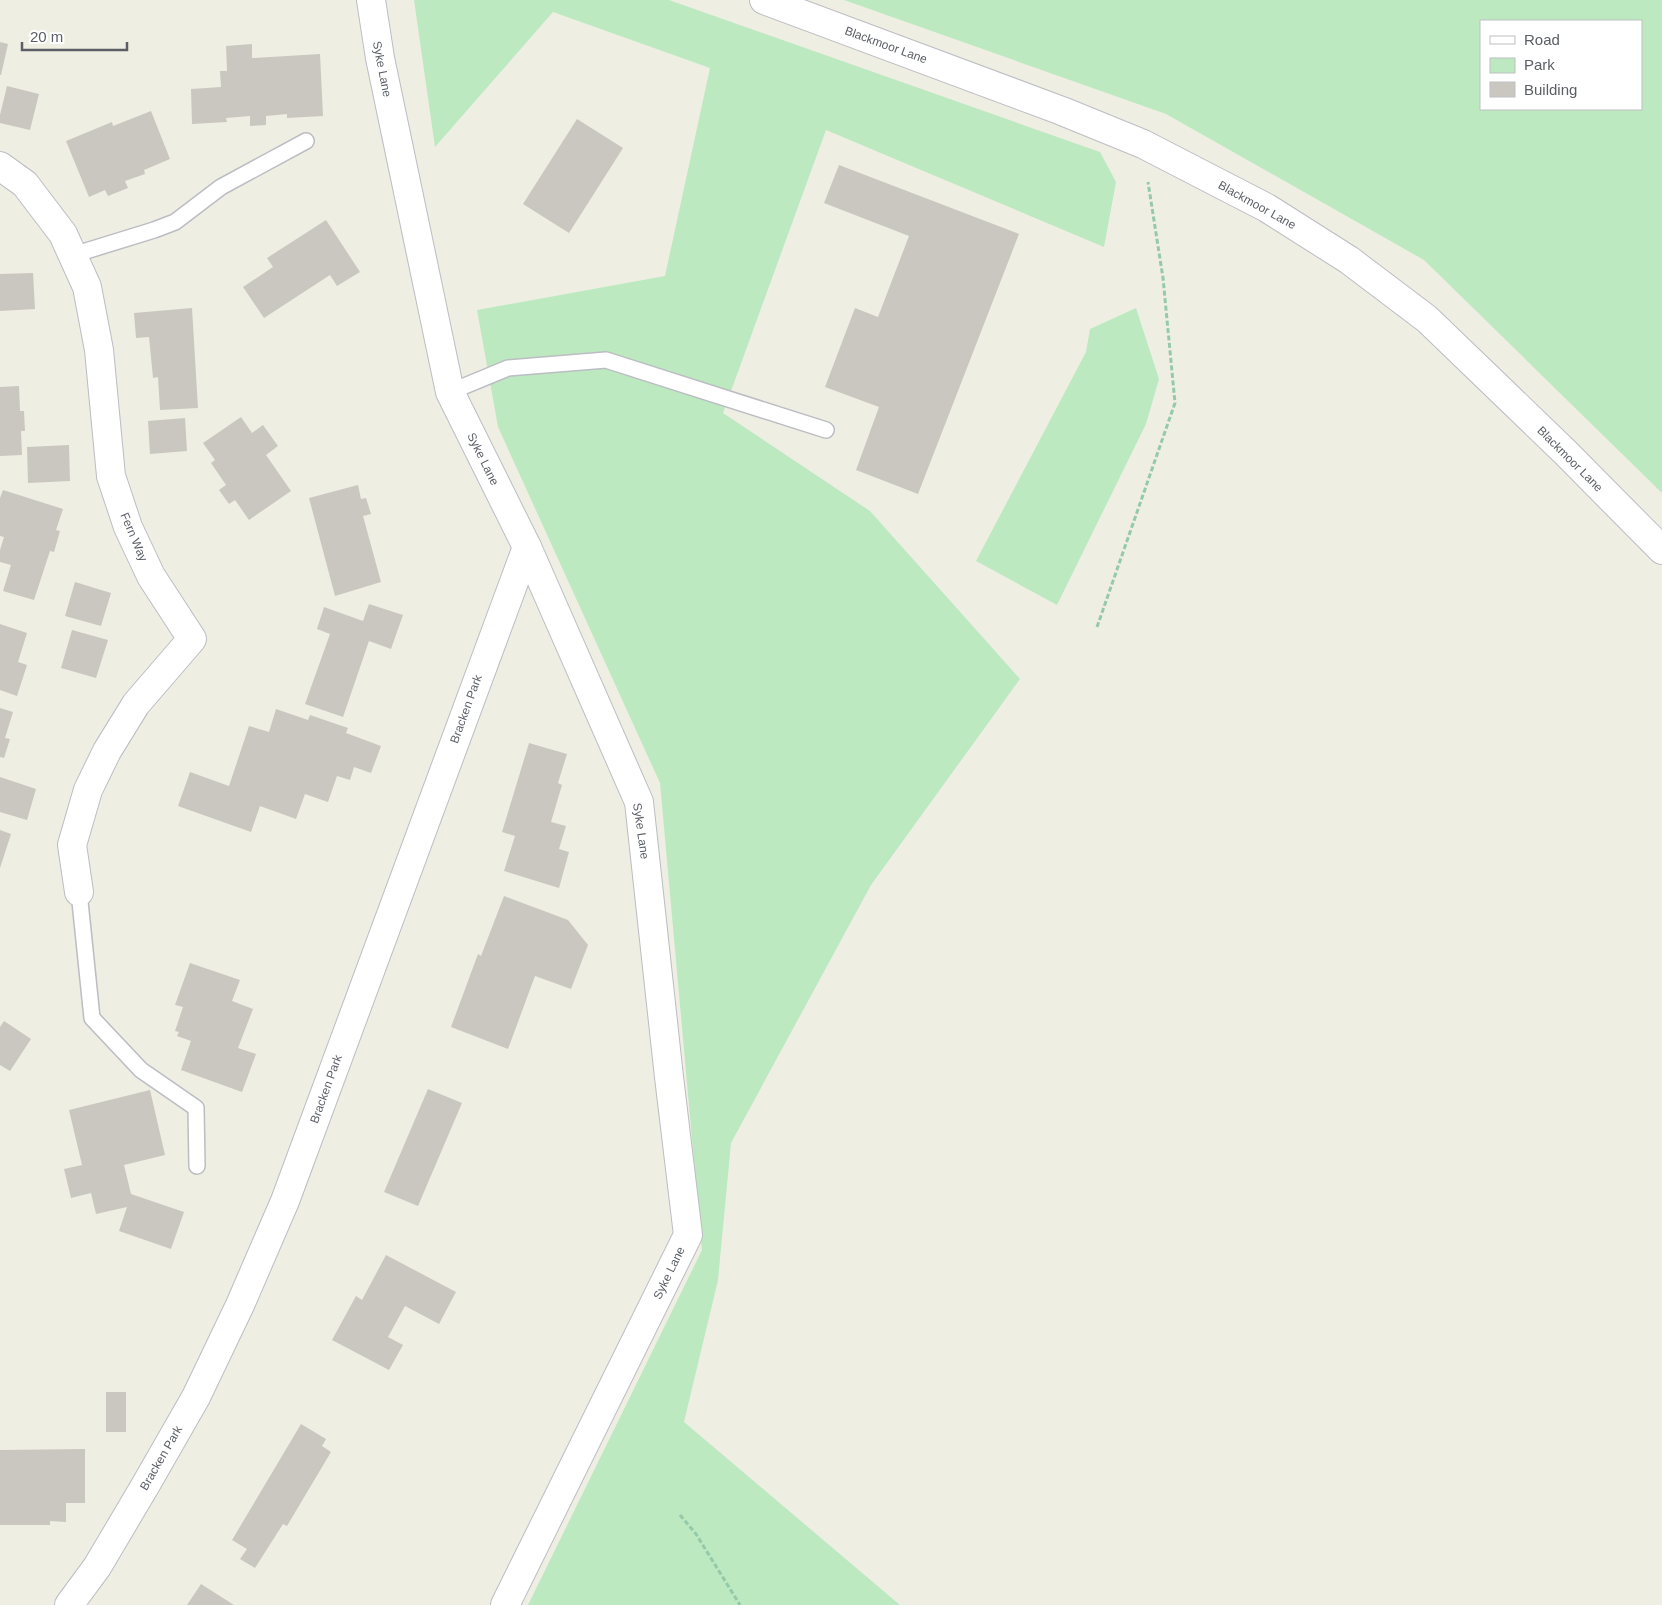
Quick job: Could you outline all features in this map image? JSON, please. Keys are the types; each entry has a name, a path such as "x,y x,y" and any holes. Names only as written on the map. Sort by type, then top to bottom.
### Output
{"street":[{"name":"Syke Lane","path":"371,0 380,58 450,392 526,547 639,802 688,1235 505,1605"},
{"name":"Blackmoor Lane","path":"764,0 1062,111 1142,144 1267,208 1349,260 1427,319 1565,452 1662,550"},
{"name":"Fern Way","path":"0,166 25,184 63,234 87,287 99,350 111,476 128,527 151,576 192,639 136,704 107,750 88,790 72,845 79,892"},
{"name":"Bracken Park","path":"69,1605 97,1567 146,1486 196,1397 240,1305 281,1210 526,547"}],"lane":[{"path":"73,256 175,222 221,187 306,141"},
{"path":"450,392 508,368 606,360 826,430"},
{"path":"79,892 92,1018 141,1070 196,1108 197,1166"}],"path":[{"path":"1096,627 1175,403 1163,278 1142,144"},
{"path":"680,1515 696,1534 740,1605"}],"green space":[{"path":"414,0 669,0 1100,152 1116,182 1104,247 826,130 723,413 870,511 1020,679 871,885 731,1143 718,1280 684,1422 900,1605 528,1605 702,1250 660,783 498,427 477,310 665,276 710,68 553,12 435,147"},
{"path":"844,0 1662,0 1662,493 1424,260 1166,114"},
{"path":"1136,308 1159,379 1146,424 1057,605 976,561 1086,352 1090,329"}],"building":[{"path":"0,42 8,44 1,75 0,75"},
{"path":"252,44 252,58 320,54 323,116 287,118 287,114 266,116 266,125 250,126 250,116 226,118 227,122 192,124 191,89 221,87 220,71 227,71 226,46"},
{"path":"7,86 39,94 30,130 0,123"},
{"path":"151,111 170,159 144,170 145,174 125,181 128,188 108,196 105,190 89,197 66,141 112,122 113,126"},
{"path":"577,119 623,148 569,233 523,204"},
{"path":"839,165 1019,234 918,494 856,470 879,407 825,387 855,308 878,317 909,236 824,203"},
{"path":"326,220 360,272 337,286 330,275 264,318 243,287 273,267 267,258"},
{"path":"33,273 35,309 0,311 0,274"},
{"path":"192,308 198,408 160,410 158,377 153,378 149,337 136,338 134,313"},
{"path":"19,386 20,411 24,411 25,431 21,431 22,455 0,456 0,387"},
{"path":"241,417 252,433 263,425 278,446 266,455 291,491 249,520 235,500 229,504 219,490 226,485 211,463 215,460 203,443"},
{"path":"185,418 187,451 150,454 148,421"},
{"path":"69,445 70,481 28,483 27,447"},
{"path":"358,485 361,499 366,498 371,514 363,516 381,582 335,596 309,498"},
{"path":"3,490 63,509 56,530 60,531 54,552 50,551 34,600 3,591 11,565 0,562 0,550 4,537 0,536 0,498"},
{"path":"75,582 111,593 101,626 65,616"},
{"path":"369,604 403,615 391,649 369,641 343,717 305,704 330,634 317,629 324,607 363,621"},
{"path":"0,624 27,633 18,662 27,665 17,696 0,690"},
{"path":"72,630 108,640 96,678 61,668"},
{"path":"0,708 13,712 5,738 10,739 4,758 0,757"},
{"path":"276,709 308,720 310,715 348,728 346,733 381,746 371,773 354,767 350,780 337,776 328,802 305,794 296,819 260,806 251,832 178,806 190,772 229,786 249,726 269,732"},
{"path":"529,743 567,754 558,783 562,785 551,822 566,826 559,849 569,852 559,888 504,871 515,836 502,832"},
{"path":"0,777 36,789 27,820 0,812"},
{"path":"0,830 11,834 0,868"},
{"path":"504,896 568,920 588,945 571,989 535,976 508,1049 451,1027 478,954 481,956"},
{"path":"190,963 240,980 232,1001 253,1009 238,1048 256,1054 242,1092 181,1070 191,1041 177,1036 179,1032 175,1031 183,1007 175,1005"},
{"path":"4,1021 31,1039 10,1071 0,1065 0,1027"},
{"path":"428,1089 462,1103 418,1206 384,1192"},
{"path":"150,1090 165,1155 124,1165 131,1194 184,1212 171,1249 119,1231 127,1207 96,1214 91,1193 71,1198 64,1169 82,1165 69,1110"},
{"path":"386,1255 456,1292 439,1324 405,1306 388,1337 403,1345 389,1370 332,1340 356,1296 362,1300"},
{"path":"106,1392 126,1392 126,1432 106,1432"},
{"path":"301,1424 326,1439 322,1446 331,1452 287,1526 283,1524 255,1568 240,1559 247,1549 232,1540"},
{"path":"85,1449 85,1503 66,1503 66,1522 50,1521 50,1525 0,1525 0,1450"},
{"path":"201,1584 234,1605 187,1605"}]}
